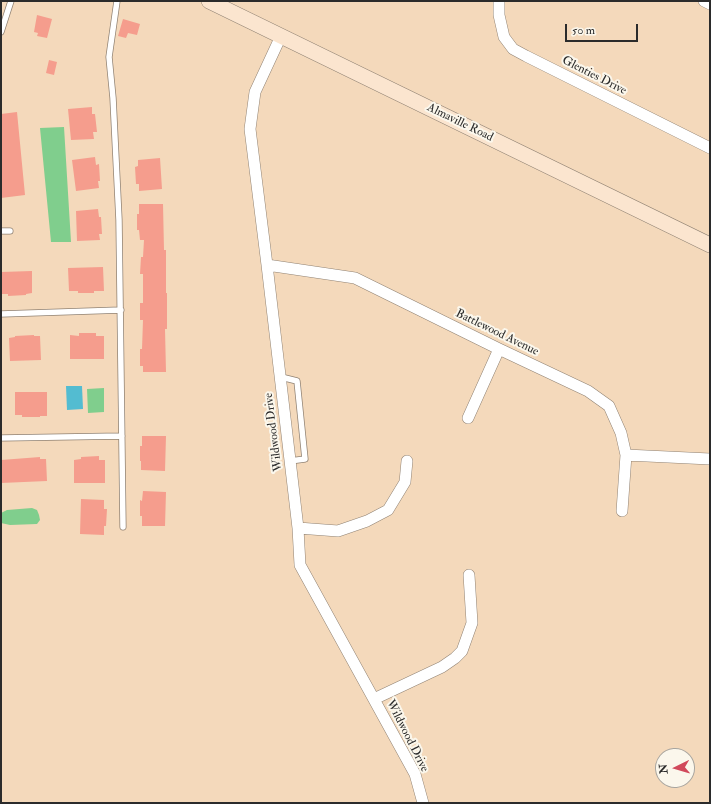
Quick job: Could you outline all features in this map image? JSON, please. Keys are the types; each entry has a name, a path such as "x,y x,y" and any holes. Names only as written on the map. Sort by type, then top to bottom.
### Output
{"street":[{"name":"Almaville Road","path":"209,1 710,245"},
{"name":"Glenties Drive","path":"499,1 499,15 504,37 513,49 710,148"},
{"path":"704,1 710,4"},
{"name":"Wildwood Drive","path":"281,36 256,92 250,129 268,264 298,528 300,565 414,774 422,803"},
{"name":"Battlewood Avenue","path":"268,264 355,278 499,349 588,390 609,406 621,433 626,455 622,511"},
{"path":"468,418 499,349"},
{"path":"626,455 710,458"},
{"path":"298,528 338,531 367,521 388,510 405,482 407,461"},
{"path":"374,699 442,668 462,651 472,623 469,575"}],"lane":[{"path":"1,32 2,25 12,1"},
{"path":"117,1 109,57 113,98 118,205 121,310 123,527"},
{"path":"1,231 10,231"},
{"path":"1,314 121,310"},
{"path":"280,377 297,381 305,459 290,461"},
{"path":"1,438 122,436"}],"green space":[{"path":"64,127 71,242 51,242 40,128"},
{"path":"104,388 104,412 88,413 87,389"},
{"path":"32,508 37,510 39,515 40,520 37,524 10,525 1,523 1,513 7,510"}],"water":[{"path":"66,386 82,386 83,409 67,410"}],"building":[{"path":"37,15 52,19 47,38 37,36 38,33 34,32"},
{"path":"123,19 140,24 137,35 128,33 126,38 118,36"},
{"path":"49,60 57,62 54,75 46,73"},
{"path":"92,107 92,114 95,114 97,132 93,132 94,139 71,140 68,109"},
{"path":"17,112 25,195 1,198 1,114"},
{"path":"95,157 96,165 99,164 99,188 76,191 72,160"},
{"path":"160,158 162,189 139,191 139,184 136,184 135,167 138,166 138,160"},
{"path":"139,204 163,204 167,293 167,329 165,329 166,372 143,372 143,366 140,366 143,320 140,320 140,303 143,303 143,274 140,274 144,240 140,240 139,230 137,230 137,214 139,214"},
{"path":"98,209 99,217 101,217 102,234 99,234 100,240 77,241 76,211"},
{"path":"103,267 104,291 94,291 94,293 78,293 78,291 69,291 68,268"},
{"path":"32,271 32,293 26,295 8,296 8,294 2,294 1,272"},
{"path":"79,333 96,333 96,336 104,336 104,359 70,359 70,335 79,336"},
{"path":"15,336 40,336 41,360 10,361 9,338"},
{"path":"15,392 47,392 47,416 22,417 22,415 15,415"},
{"path":"142,436 166,436 165,471 141,470 140,446 142,446"},
{"path":"99,456 99,460 105,460 105,483 74,483 74,460 81,459 81,457"},
{"path":"40,457 40,459 46,459 47,481 1,483 1,460"},
{"path":"143,491 166,492 165,526 142,526 142,516 140,516 140,500 142,501"},
{"path":"81,499 104,500 104,509 107,509 104,535 80,534"}]}
